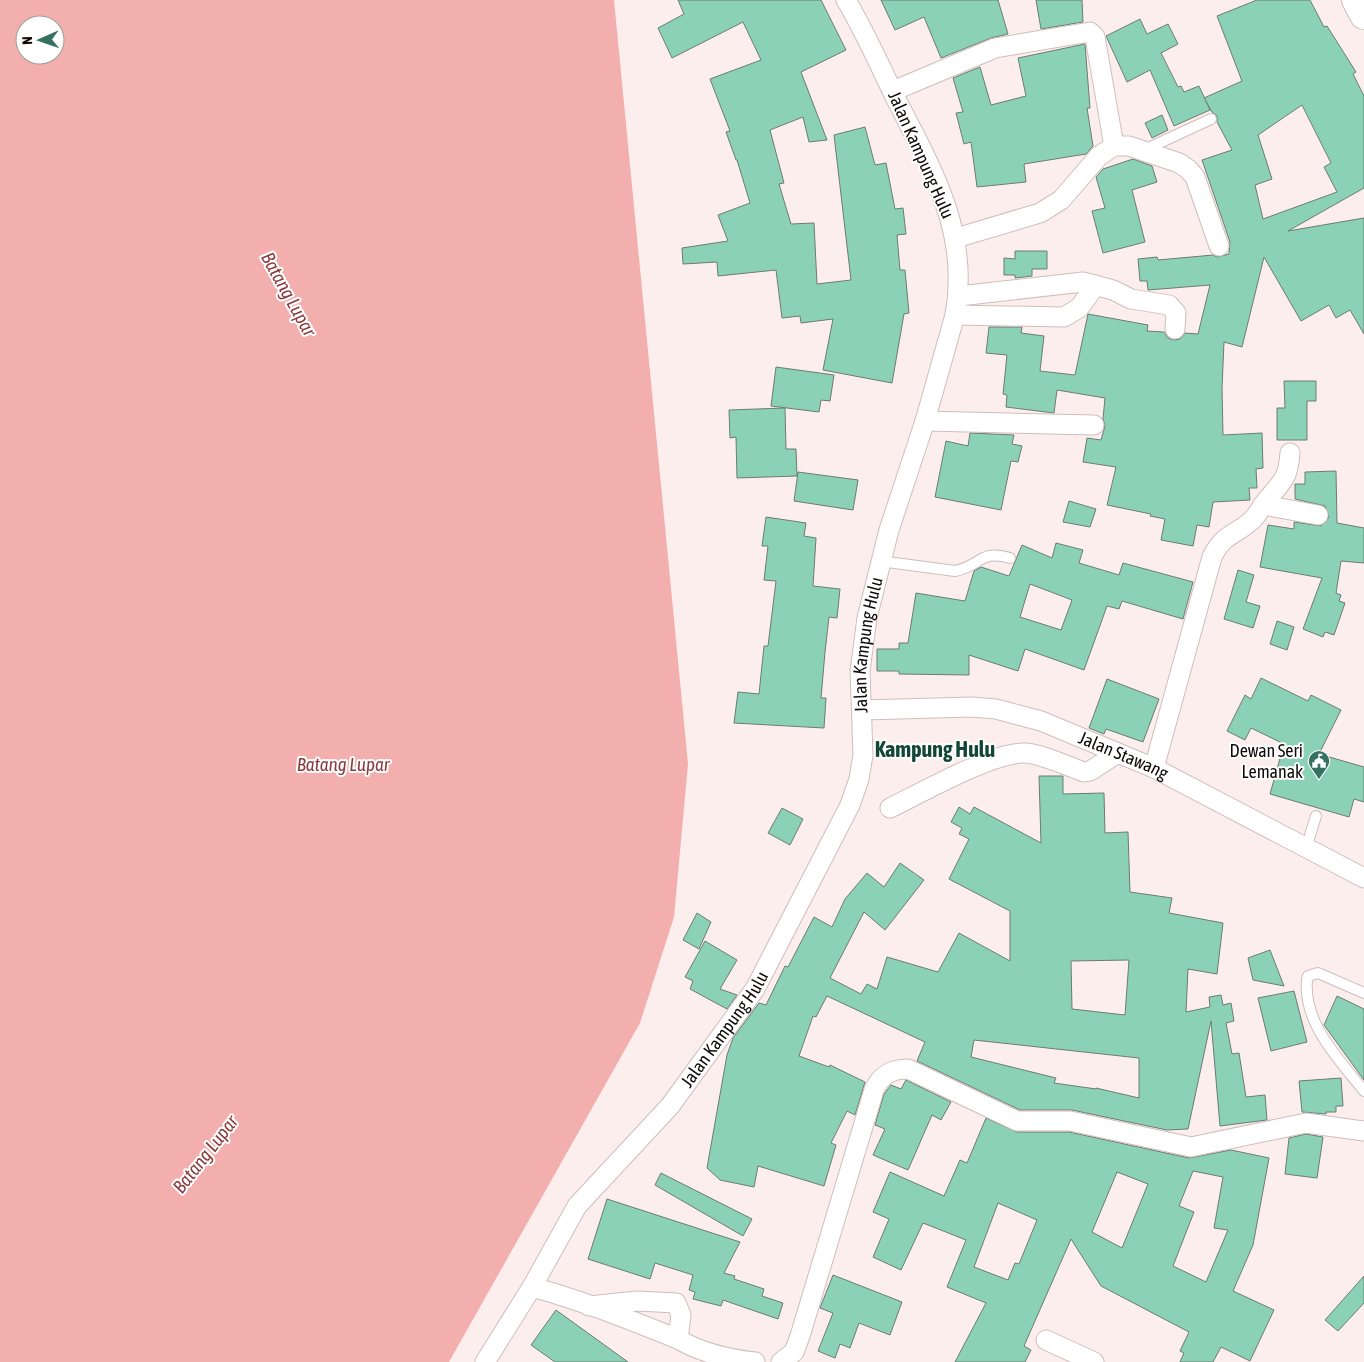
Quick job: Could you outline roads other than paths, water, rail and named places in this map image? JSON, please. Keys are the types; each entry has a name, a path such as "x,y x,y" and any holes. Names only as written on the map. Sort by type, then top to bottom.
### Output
{"main road":[{"path":"1356,0 1364,15"}],"street":[{"name":"Jalan Kampung Hulu","path":"485,1362 532,1287 576,1206 670,1106 755,988 850,805 859,779 863,756 863,710 860,671 862,647 888,530 925,421 957,305 960,260 948,207 846,0"},
{"path":"892,91 995,48 1090,32 1095,37 1114,146"},
{"path":"956,238 1040,213 1061,200 1099,156 1114,146 1129,146 1179,163 1188,169 1195,178 1218,246"},
{"path":"957,305 1083,282 1132,299 1169,305 1176,313 1175,329"},
{"path":"957,305 1064,317 1079,308 1096,285"},
{"path":"925,421 1094,425"},
{"path":"1154,768 1212,557 1225,537 1249,523 1285,480 1290,467 1290,453"},
{"path":"1263,505 1318,515"},
{"name":"Jalan Stawang","path":"863,710 971,707 996,709 1041,721 1154,768 1364,878"},
{"path":"890,808 981,765 1009,754 1027,753 1087,772 1118,753"},
{"path":"780,1362 794,1352 874,1090 883,1075 891,1071 908,1069 1017,1121 1070,1121 1191,1147 1306,1123 1364,1131"},
{"path":"532,1287 566,1296 715,1355 755,1362"},
{"path":"589,1306 648,1301 676,1303 681,1315 678,1339"},
{"path":"1046,1340 1094,1362"}],"lane":[{"path":"1142,151 1211,119"},
{"path":"880,562 955,572 964,569 986,555 998,554 1010,558"},
{"path":"1306,848 1316,816"},
{"path":"1364,993 1318,973 1308,976 1313,1019 1324,1041 1364,1091"}],"water":[{"name":"Batang Lupar","path":"0,0 614,0 688,764 674,917 640,1023 449,1362 0,1362"}],"place":[{"name":"Dewan Seri Lemanak","path":"1319,780"}],"district":[{"name":"Kampung Hulu","path":"935,749"}]}
